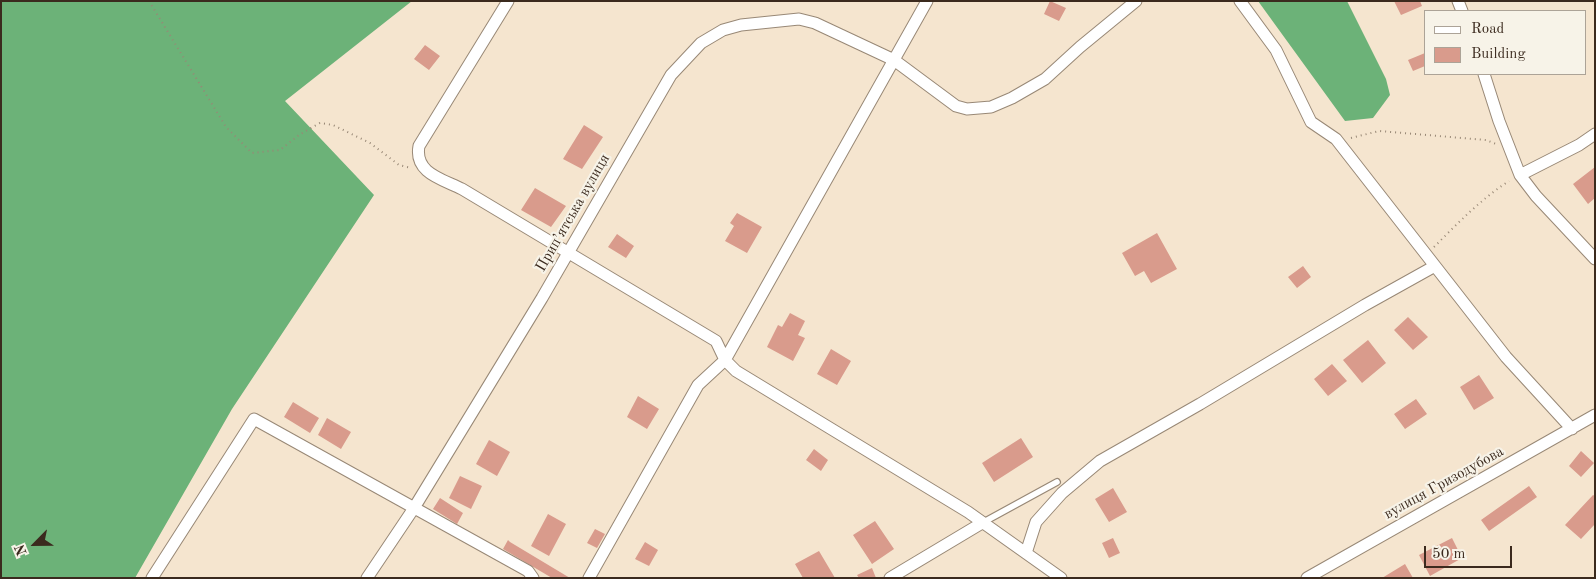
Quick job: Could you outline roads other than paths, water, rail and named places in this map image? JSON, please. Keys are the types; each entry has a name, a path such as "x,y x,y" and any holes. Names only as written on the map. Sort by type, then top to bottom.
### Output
{"street":[{"path":"508,1 418,146 417,155 421,164 428,172 462,189 716,341 725,360 736,371 968,512 1060,578"},
{"path":"589,578 698,384 725,360 927,1"},
{"name":"Прип’ятська вулиця","path":"367,578 414,508 568,252 671,75 700,43 723,30 741,25 774,20 799,19 815,23 894,60 956,106 967,109 991,107 1012,98 1045,79 1080,47 1136,1"},
{"path":"1240,1 1276,50 1311,122 1336,139 1506,357 1572,429"},
{"path":"1484,75 1499,121 1520,175 1536,196 1595,259"},
{"path":"1520,175 1579,145 1595,134"},
{"path":"1026,554 1036,522 1062,493 1100,461 1435,266"},
{"name":"вулиця Гризодубова","path":"1307,578 1595,415"},
{"path":"152,578 254,419 528,571 533,578"},
{"path":"890,578 982,523"}],"lane":[{"path":"982,523 1057,482"}]}
